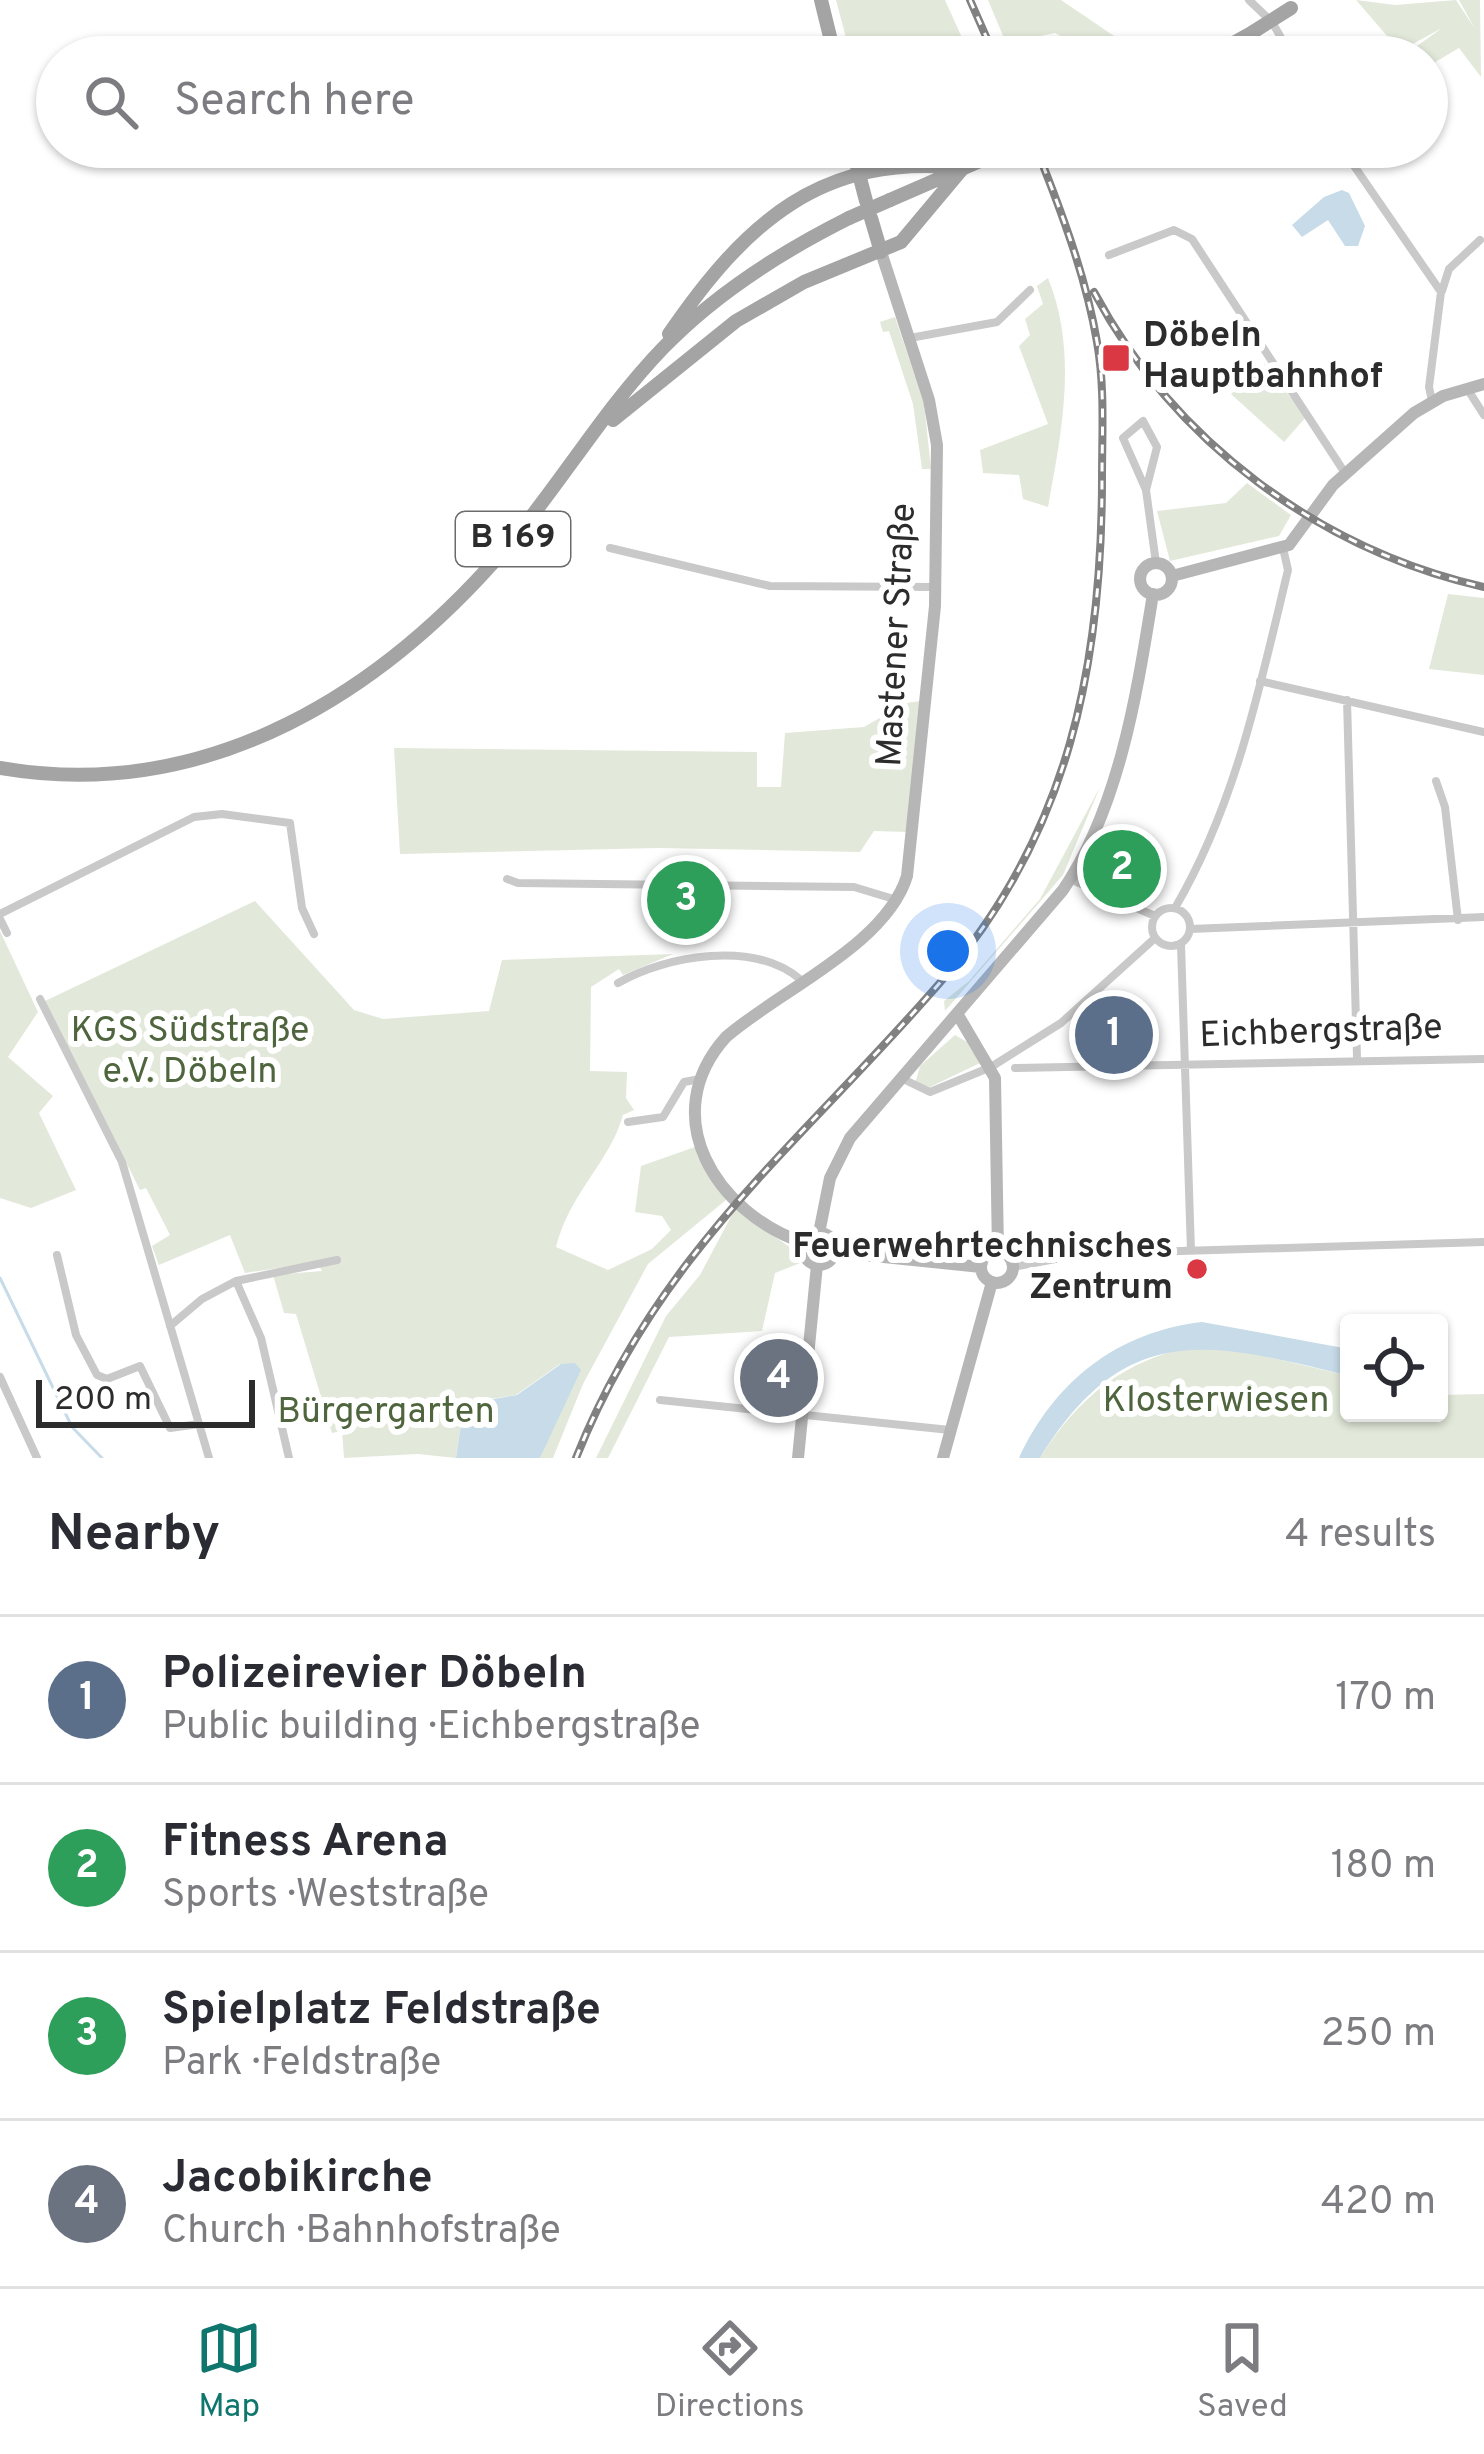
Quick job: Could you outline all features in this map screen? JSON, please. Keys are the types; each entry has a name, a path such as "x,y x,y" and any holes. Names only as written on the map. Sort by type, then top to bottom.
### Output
{"main road":[{"path":"821,0 830,36"},
{"path":"1246,36 1297,4"},
{"path":"857,168 866,201"},
{"path":"662,349 704,285 763,221 815,188 882,168"},
{"name":"B 169","path":"0,768 89,774 173,765 240,747 318,711 389,662 446,612 518,533 662,349 750,275 849,218 962,168"},
{"path":"596,433 736,321 804,283 880,252 920,225 968,168"},
{"path":"871,218 880,252"},
{"name":"Mastener Straße","path":"880,252 936,431 935,587 912,855 898,901"},
{"path":"1172,576 1283,548 1296,540 1345,473 1432,401 1484,384"},
{"path":"1154,594 1140,577 1156,563 1172,576"},
{"path":"1154,594 1166,591 1172,576"},
{"path":"804,1244 819,1233 840,1154 1070,879 1120,752 1154,594"},
{"path":"804,1244 741,1205 708,1172 694,1130 700,1079 726,1037 873,930 898,901"},
{"path":"958,1015 991,1067 997,1094 998,1251"},
{"path":"819,1233 830,1237 835,1252"},
{"path":"804,1244 806,1258 817,1265 827,1263 835,1252"},
{"path":"835,1252 980,1267 992,1282"},
{"path":"980,1267 987,1253 1009,1256 1012,1267 1006,1280 992,1282"},
{"path":"798,1458 817,1265"},
{"path":"943,1458 992,1282"}],"street":[{"path":"1249,0 1280,36"},
{"path":"1356,168 1442,292"},
{"path":"1109,255 1174,230 1192,239 1345,473"},
{"path":"1432,401 1429,387 1442,292 1449,269 1480,240"},
{"path":"910,338 997,322 1030,290"},
{"path":"1467,388 1484,415"},
{"path":"1144,486 1156,447 1143,422 1127,429 1124,438 1144,486 1156,563"},
{"path":"610,548 770,586 935,587"},
{"path":"1070,879 1155,916 1175,908 1222,814 1288,570 1283,548"},
{"path":"1260,681 1484,732"},
{"path":"1346,700 1357,1058"},
{"path":"1436,782 1445,807 1458,920"},
{"path":"7,933 0,916 185,820 222,814 290,823 302,908 314,934"},
{"path":"507,879 518,883 854,886 898,901"},
{"path":"1175,908 1190,929"},
{"path":"901,1078 930,1092 991,1067 1078,1010 1154,940 1155,916"},
{"path":"1190,929 1484,917"},
{"path":"1190,929 1181,945 1191,1251"},
{"path":"1154,940 1181,945"},
{"path":"618,983 675,959 771,959 801,980"},
{"path":"40,999 122,1162 209,1458"},
{"name":"Eichbergstraße","path":"1015,1068 1484,1059"},
{"path":"628,1122 663,1117 684,1082 700,1079"},
{"path":"1012,1267 1082,1254 1484,1242"},
{"path":"57,1255 76,1335 98,1375 107,1379 140,1366 170,1428 199,1424"},
{"path":"170,1326 202,1299 236,1281 338,1260"},
{"path":"236,1281 261,1338 289,1458"},
{"path":"0,1377 37,1458"},
{"path":"660,1400 950,1430"}],"green space":[{"path":"836,0 945,0 961,36 845,36"},
{"path":"988,0 1061,0 1114,36 1055,33 1003,36"},
{"path":"1356,0 1395,5 1456,0 1475,29 1459,0 1480,0 1481,77 1459,48 1448,55 1448,36 1431,36 1442,28 1427,36 1387,36"},
{"path":"1048,278 1063,334 1065,363 1062,420 1048,507 1023,499 1019,475 983,473 980,450 1048,424 1019,346 1030,335 1025,319 1043,304 1037,286"},
{"path":"895,317 924,403 931,469 922,469 913,404 889,331 883,332 880,322"},
{"path":"1265,364 1306,417 1284,442 1231,394"},
{"path":"1247,483 1291,515 1279,536 1170,561 1157,511 1226,503"},
{"path":"1448,594 1484,598 1484,675 1429,669"},
{"path":"920,701 908,832 874,831 860,852 658,848 400,854 394,748 757,752 757,787 781,787 785,733 864,727 906,703"},
{"path":"1100,787 1063,875 945,1011 944,1001 969,981 1040,899"},
{"path":"255,901 354,1010 383,1019 489,1011 502,960 673,954 623,975 619,969 591,987 590,1071 627,1072 626,1098 634,1110 623,1115 562,1227 556,1247 608,1270 652,1249 671,1230 662,1216 635,1212 641,1166 695,1147 726,1200 648,1264 583,1384 553,1458 540,1458 556,1414 560,1364 516,1395 464,1403 456,1458 418,1454 344,1458 342,1431 332,1433 296,1314 284,1313 273,1275 322,1271 317,1262 245,1273 230,1235 159,1265 152,1246 170,1235 146,1188 140,1190 45,1001"},
{"path":"0,931 38,1012 8,1057 53,1096 39,1113 76,1190 31,1208 0,1198"},
{"path":"955,1035 967,1042 980,1063 930,1087 915,1084 920,1066"},
{"path":"735,1209 794,1250 800,1263 775,1273 762,1331 669,1337 608,1458 596,1458 666,1316 700,1275"},
{"name":"Klosterwiesen","path":"1197,1346 1226,1347 1340,1374 1340,1422 1448,1422 1448,1395 1484,1394 1484,1458 1040,1458 1071,1416 1106,1384 1171,1352"}],"water":[{"path":"1342,190 1349,193 1365,226 1358,246 1345,246 1328,220 1302,237 1292,225 1324,197"},
{"path":"1202,1322 1340,1347 1340,1374 1255,1355 1175,1352 1139,1362 1105,1381 1072,1413 1040,1458 1019,1458 1051,1406 1092,1365 1116,1349"},
{"path":"575,1363 581,1370 540,1458 456,1458 464,1404 517,1395 561,1364"}],"waterway":[{"path":"0,1278 72,1427 102,1458"}],"railway":[{"path":"970,0 986,36"},
{"path":"576,1458 610,1384 692,1257 944,978 987,922 1049,805 1070,743 1095,614 1102,410 1100,359 1088,298 1044,168"},
{"path":"1094,292 1127,346 1166,396 1209,442 1258,482 1365,546 1423,570 1484,587"}],"place":[{"name":"Döbeln Hauptbahnhof","path":"1116,358"},
{"name":"Fitness Arena","path":"1122,869"},
{"name":"Spielplatz Feldstraße","path":"686,900"},
{"name":"Polizeirevier Döbeln","path":"1114,1035"},
{"name":"Feuerwehrtechnisches Zentrum","path":"1197,1269"},
{"name":"Jacobikirche","path":"779,1378"}],"park label":[{"name":"KGS Südstraße e.V. Döbeln","path":"190,1052"},
{"name":"Bürgergarten","path":"386,1413"}]}
